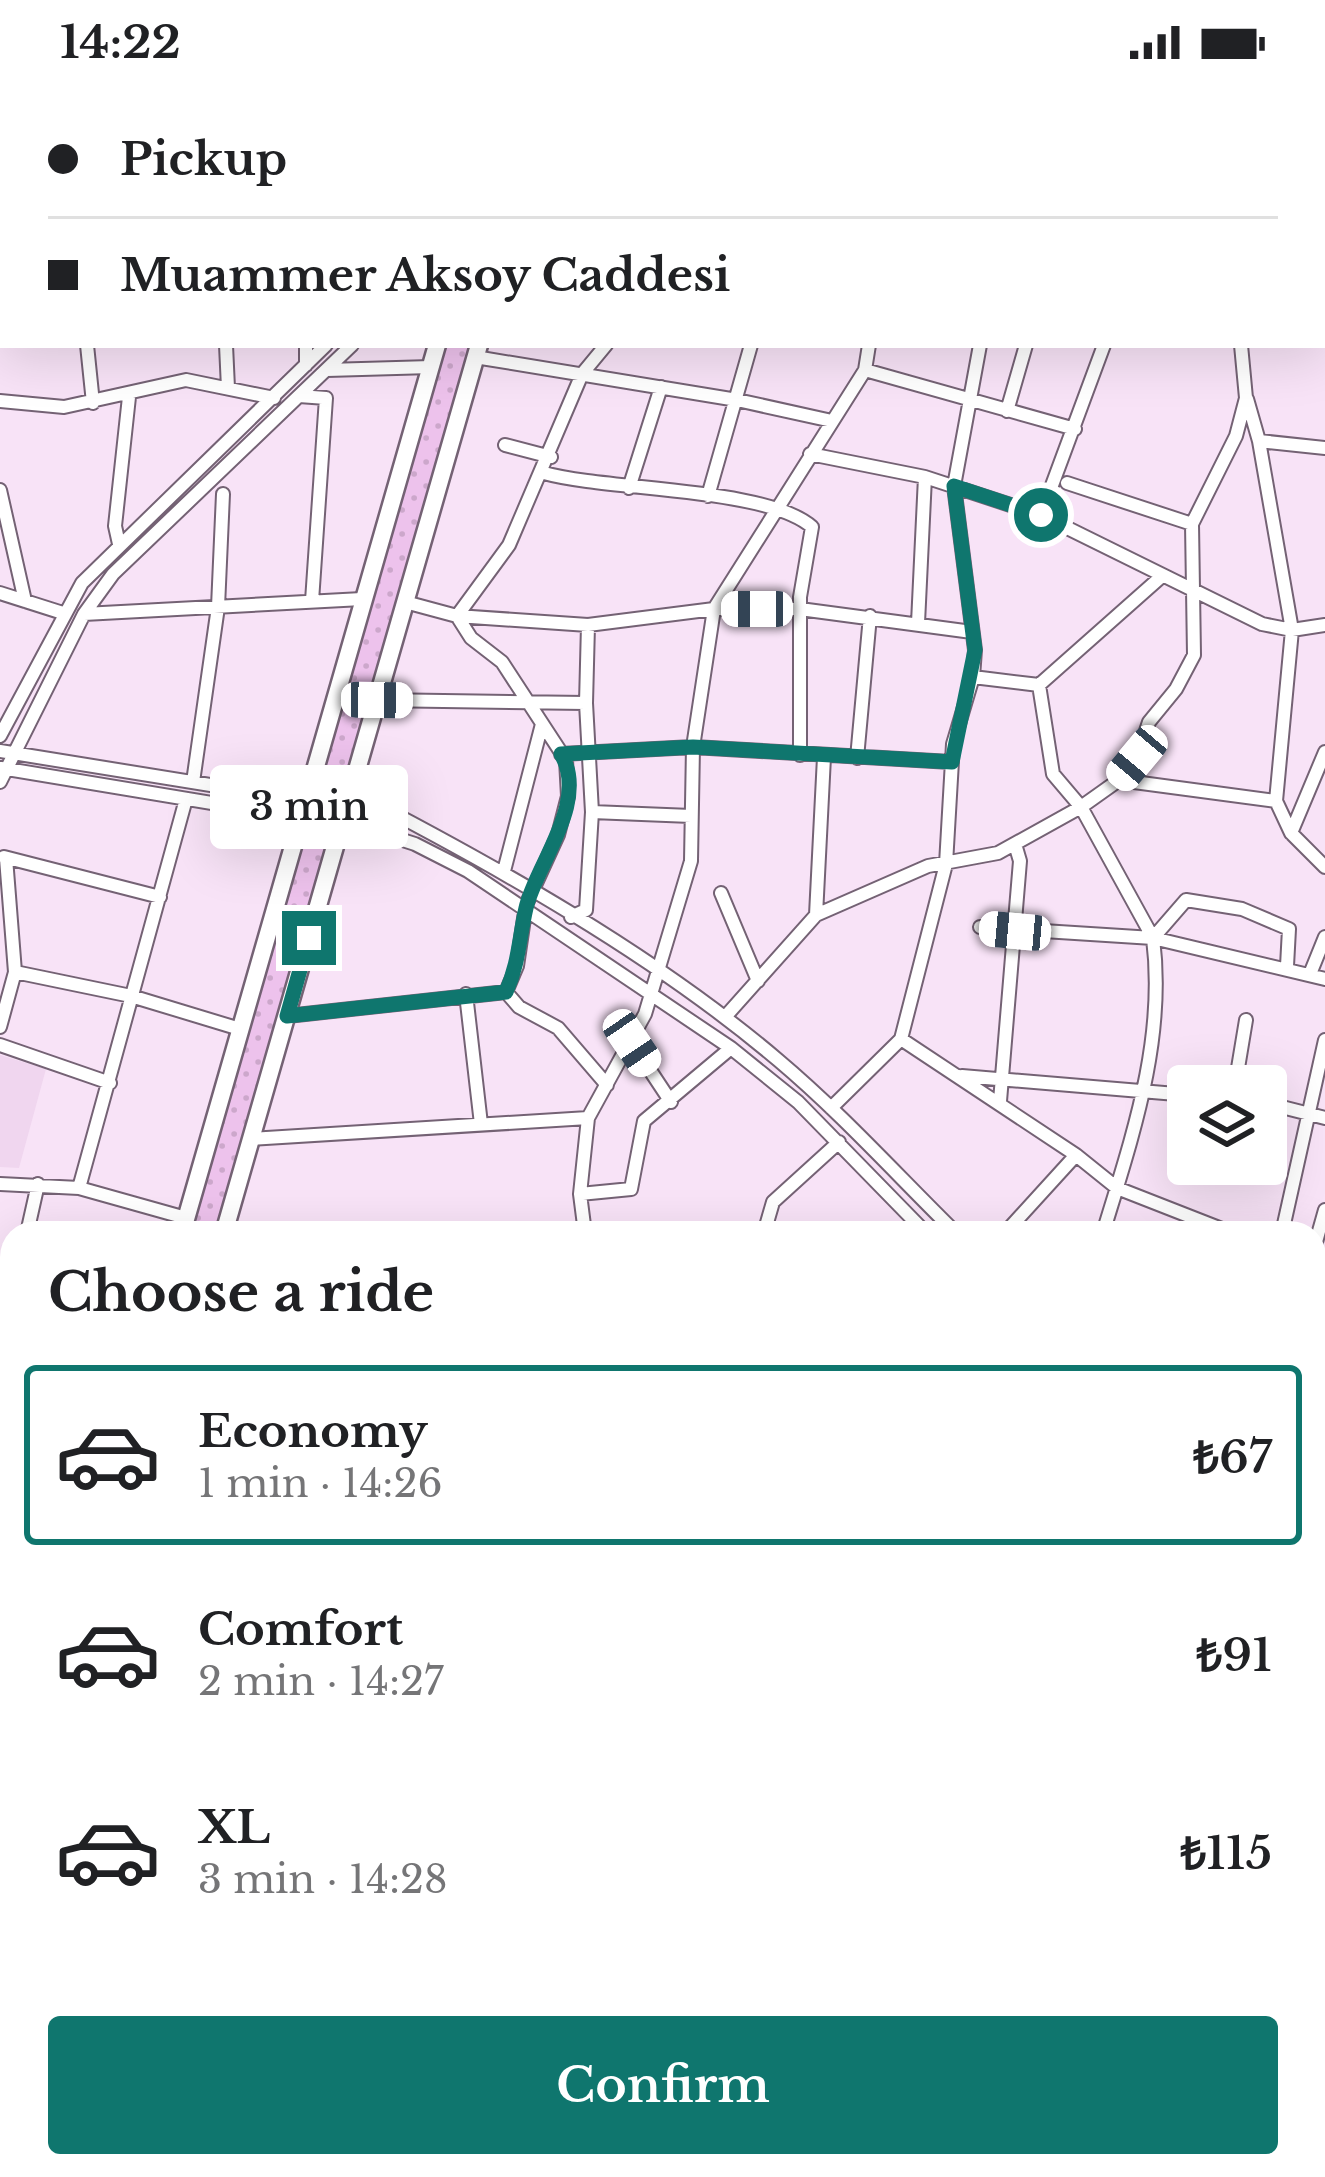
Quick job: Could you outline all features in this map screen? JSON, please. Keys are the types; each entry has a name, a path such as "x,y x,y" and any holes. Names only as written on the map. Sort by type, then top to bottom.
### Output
{"main road":[{"path":"185,1221 436,348"},
{"path":"227,1221 477,351"}],"street":[{"path":"87,348 93,403"},
{"path":"226,348 228,388"},
{"path":"306,348 306,365"},
{"path":"0,736 63,613 119,544 323,348"},
{"path":"297,830 278,814 2,773 7,752 84,614 113,574 349,348"},
{"path":"708,496 750,348"},
{"path":"583,1221 580,1195 588,1118 632,1043 682,902 691,861 693,747 714,609 865,370 869,348"},
{"path":"831,1108 901,1039 946,864 952,762 973,676 954,486 979,348"},
{"path":"1007,411 1025,348"},
{"path":"1041,515 1103,348"},
{"path":"1240,348 1292,630 1276,801 1291,833 1325,867"},
{"path":"457,616 509,545 551,457 590,350"},
{"path":"477,351 832,422"},
{"path":"326,370 431,367"},
{"path":"865,370 1075,430"},
{"path":"0,401 64,407 129,397 186,380 274,398"},
{"path":"629,488 661,388"},
{"path":"299,396 326,398 313,602"},
{"path":"119,544 116,526 129,397"},
{"path":"725,1017 816,915 928,866 1015,844 1081,807 1118,780 1137,758 1149,722 1176,689 1194,655 1192,524 1236,436 1246,398"},
{"path":"1259,441 1325,448"},
{"path":"505,445 551,457"},
{"path":"809,454 925,477 1041,515 1262,624 1292,630 1325,625"},
{"path":"544,473 708,496 773,511 812,527 800,608 800,755"},
{"path":"918,623 925,477"},
{"path":"1067,483 1192,524"},
{"path":"0,490 25,601"},
{"path":"193,782 218,607 223,494"},
{"path":"973,676 1039,685 1162,576"},
{"path":"0,593 63,613"},
{"path":"84,614 362,599"},
{"path":"405,602 457,616 588,625 714,609 800,608 972,632"},
{"path":"457,616 471,638 502,662 561,754 568,796 526,905 517,966 506,992"},
{"path":"857,758 870,616"},
{"path":"571,917 586,910 592,812 586,703 588,625"},
{"path":"1039,685 1053,774 1081,807 1153,938 1157,998 1143,1092 1107,1221"},
{"path":"377,700 586,703"},
{"path":"504,871 542,724"},
{"path":"561,754 693,747 952,762"},
{"path":"7,752 285,797 306,794"},
{"path":"1291,833 1325,752"},
{"path":"816,915 824,757"},
{"path":"1118,780 1276,801"},
{"path":"351,790 504,871 725,1017 831,1108 944,1221"},
{"path":"79,1188 186,799"},
{"path":"592,812 691,816"},
{"path":"343,820 415,844 526,905 731,1048 838,1142 914,1221"},
{"path":"1000,1101 1020,861 1015,844"},
{"path":"0,1027 15,972 3,857 160,897"},
{"path":"722,893 758,981"},
{"path":"1153,938 1186,900 1242,909 1289,929 1287,966"},
{"path":"980,927 1153,938 1287,966 1325,980"},
{"path":"1310,974 1325,937"},
{"path":"15,972 131,996 240,1029"},
{"path":"287,1016 506,992"},
{"path":"506,992 519,1007 558,1028 607,1085"},
{"path":"466,994 481,1124"},
{"path":"1238,1065 1246,1020"},
{"path":"901,1039 1000,1101 1117,1188 1201,1221"},
{"path":"1286,1221 1318,1116 1325,1040"},
{"path":"632,1043 671,1102"},
{"path":"0,1045 110,1083"},
{"path":"580,1195 631,1189 644,1121 731,1048"},
{"path":"962,1076 1167,1094"},
{"path":"1287,1108 1318,1116"},
{"path":"251,1139 588,1118"},
{"path":"770,1221 773,1202 838,1142"},
{"path":"1016,1221 1076,1155"},
{"path":"0,1184 79,1188 173,1221"},
{"path":"30,1221 38,1184"}],"shaded area":[{"path":"444,348 468,348 218,1221 192,1221"},
{"path":"0,1055 46,1069 19,1168 0,1167"}],"route":[{"path":"309,938 287,1016 506,992 517,966 526,905 558,835 568,796 566,760 561,754 693,747 952,762 975,650 954,486 1041,515"}]}
